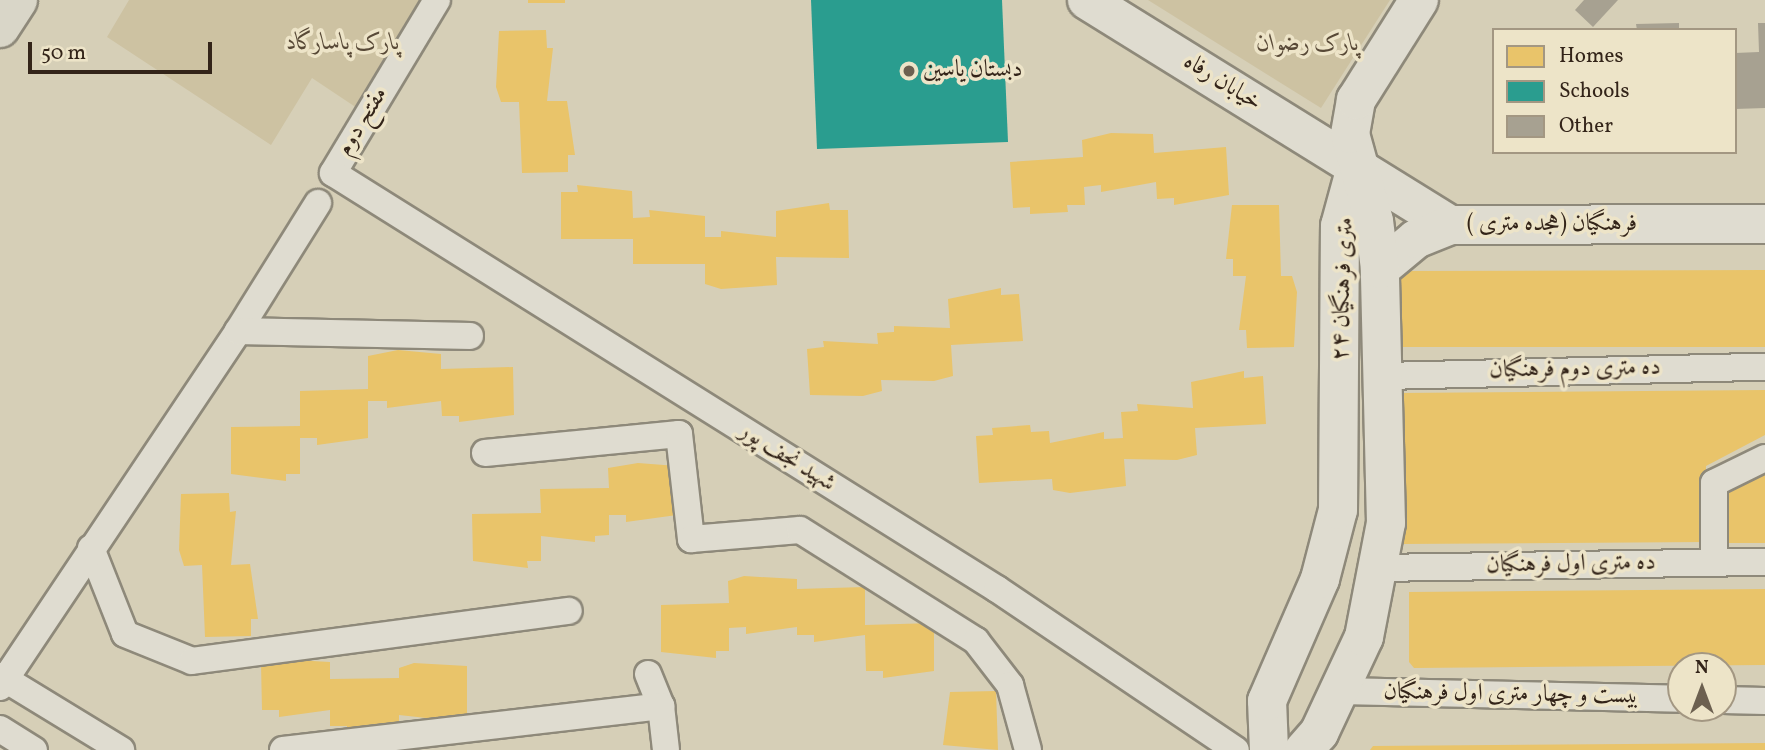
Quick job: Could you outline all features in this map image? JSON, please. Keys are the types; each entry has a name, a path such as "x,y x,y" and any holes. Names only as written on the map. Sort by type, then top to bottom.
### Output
{"main road":[{"path":"0,28 18,0"}],"street":[{"name":"مفتح دوم","path":"333,173 437,0"},
{"name":"خیابان رفاه","path":"1087,0 1356,167"},
{"path":"1356,167 1350,134 1356,100 1419,0"},
{"name":"فرهنگیان (هجده متری )","path":"1356,167 1450,225 1765,224"},
{"name":"۲۴ متری فرهنگیان","path":"1304,750 1341,691 1364,637 1386,523 1380,269 1374,221 1356,167"},
{"name":"۲۴ متری فرهنگیان","path":"1269,750 1267,701 1320,579 1338,510 1340,226 1356,167"},
{"name":"شهید نجف پور","path":"333,173 997,589 1236,750"},
{"path":"121,750 2,681 238,331 318,203"},
{"path":"1380,269 1416,240 1450,225"},
{"path":"238,331 470,336"},
{"name":"ده متری دوم فرهنگیان","path":"1384,376 1765,367"},
{"path":"485,453 679,434 691,539 800,530 976,641 1010,684 1028,750"},
{"path":"1714,563 1714,483 1765,458"},
{"path":"91,548 125,634 192,661 569,611"},
{"name":"ده متری اول فرهنگیان","path":"1377,568 1765,562"},
{"path":"648,674 661,706 666,750"},
{"name":"بیست و چهار متری اول فرهنگیان","path":"1341,691 1667,699"},
{"path":"1737,700 1765,701"},
{"path":"283,750 661,706"},
{"path":"0,729 34,750"}],"green space":[{"name":"پارک پاسارگاد","path":"129,0 421,0 357,108 312,78 271,145 107,37"},
{"name":"پارک رضوان","path":"1148,0 1390,0 1321,108"}],"building: Homes":[{"path":"528,0 565,0 565,3 528,3"},
{"path":"546,30 547,48 553,48 547,101 567,101 575,155 568,155 568,172 522,173 519,102 501,102 496,87 499,31"},
{"path":"1111,133 1153,134 1154,153 1226,147 1229,195 1174,205 1174,198 1157,199 1156,182 1101,192 1101,185 1084,187 1085,205 1067,205 1068,212 1030,214 1030,207 1013,208 1010,162 1083,157 1082,140"},
{"path":"577,185 632,191 633,218 650,217 649,210 705,216 705,237 721,237 721,231 776,237 776,211 829,203 830,210 848,210 849,258 776,257 777,285 721,289 705,284 705,264 633,264 633,239 561,239 561,192 578,192"},
{"path":"1232,205 1279,205 1281,276 1292,276 1297,292 1294,347 1247,348 1246,330 1239,330 1246,276 1233,276 1233,259 1226,259"},
{"path":"1765,270 1765,347 1397,347 1397,271"},
{"path":"1001,288 1001,295 1019,294 1023,341 951,345 953,376 934,381 881,380 882,391 863,396 810,395 807,349 824,347 823,341 878,344 877,333 894,332 894,326 950,328 948,299"},
{"path":"398,350 441,354 441,369 513,367 514,415 459,422 459,416 442,416 441,401 387,408 387,401 368,401 368,438 317,445 317,438 300,438 300,474 286,474 286,481 231,474 231,427 300,426 300,391 368,389 368,356"},
{"path":"1244,371 1244,378 1263,376 1266,424 1195,428 1197,455 1177,460 1124,459 1126,486 1070,493 1053,490 1052,479 979,483 976,436 993,435 992,428 1030,425 1031,432 1049,431 1050,443 1104,432 1104,439 1123,438 1121,412 1138,411 1137,404 1193,408 1191,382"},
{"path":"1765,390 1765,435 1706,466 1706,542 1399,544 1398,393"},
{"path":"638,463 677,466 677,515 626,522 626,515 609,515 609,535 595,536 595,542 541,536 541,561 527,561 528,568 473,561 472,514 541,513 540,489 609,488 608,468"},
{"path":"1765,465 1765,543 1727,543 1727,485"},
{"path":"229,493 230,512 236,511 231,565 250,564 258,619 251,619 251,636 205,637 202,565 184,566 179,550 181,494"},
{"path":"744,576 797,579 797,589 865,587 865,625 934,623 934,671 883,678 883,671 866,671 865,635 814,642 814,635 797,635 797,627 746,634 746,627 729,628 729,651 716,651 716,658 661,652 661,605 729,603 728,581"},
{"path":"1765,589 1765,665 1737,665 1737,652 1667,652 1667,666 1414,668 1409,662 1409,592"},
{"path":"277,659 330,662 330,679 399,678 399,668 414,663 467,666 467,714 454,715 454,721 399,715 399,726 347,733 347,726 330,726 330,710 279,717 279,710 262,710 261,664"},
{"path":"996,691 998,750 943,745 950,692"},
{"path":"1765,743 1765,750 1370,750 1373,746"}],"building: Schools":[{"name":"دبستان یاسین","path":"811,0 1002,0 1008,142 817,149"}],"building: Other":[{"path":"1584,0 1618,0 1593,27 1575,10"},
{"path":"1679,23 1679,28 1637,28 1636,24"},
{"path":"1758,23 1765,23 1765,108 1737,109 1737,53 1759,52"}],"place":[{"name":"دبستان یاسین","path":"909,71"}]}
